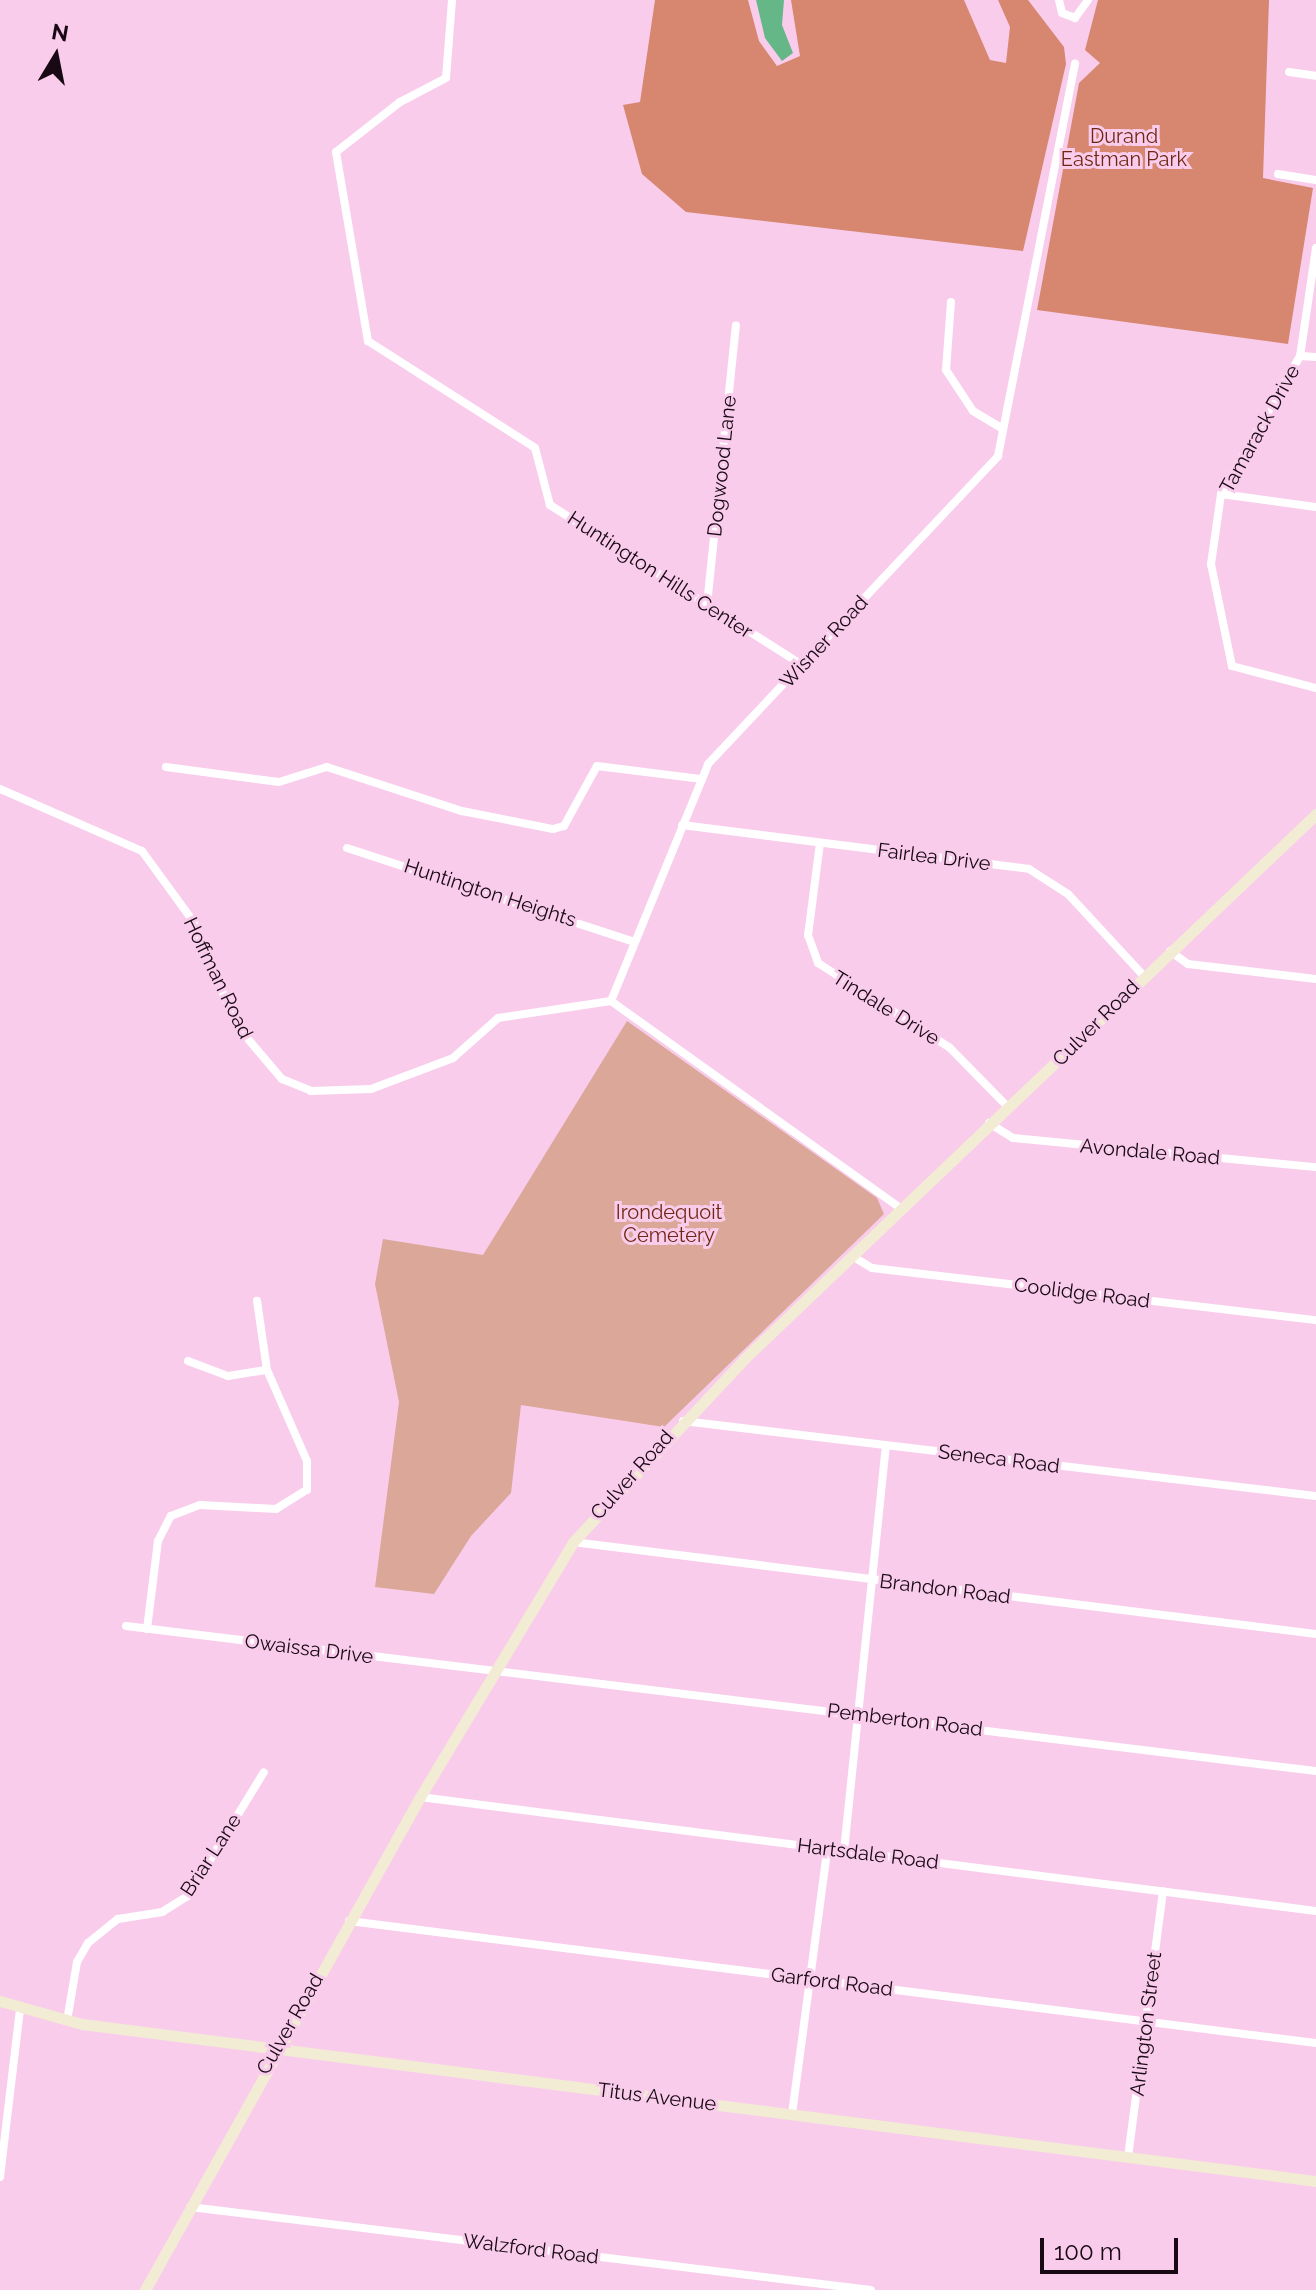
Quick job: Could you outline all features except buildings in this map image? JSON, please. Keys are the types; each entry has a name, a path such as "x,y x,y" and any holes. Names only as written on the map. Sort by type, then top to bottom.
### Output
{"main road":[{"name":"Culver Road","path":"145,2290 276,2048 493,1672 573,1542 682,1421 989,1123 1315,817"},
{"name":"Titus Avenue","path":"0,2001 20,2010 67,2021 1316,2181"}],"street":[{"name":"Huntington Hills Center","path":"452,0 446,78 400,102 336,152 368,341 535,448 550,505 802,665"},
{"path":"1059,0 1062,13 1075,18 1088,0"},
{"name":"Wisner Road","path":"611,1001 631,941 702,779 802,665 998,456 1075,63"},
{"path":"1289,72 1316,76"},
{"path":"1278,174 1316,180"},
{"name":"Tamarack Drive","path":"1316,248 1300,356 1221,494 1211,564 1226,653 1248,672 1316,688"},
{"path":"951,302 946,370 973,411 1003,429"},
{"name":"Dogwood Lane","path":"707,605 736,326"},
{"path":"1300,356 1316,357"},
{"path":"1221,494 1316,507"},
{"path":"166,767 279,782 327,767 475,814 553,829 564,826 597,766 702,779"},
{"name":"Hoffman Road","path":"0,789 142,851 193,921 236,1025 258,1057 282,1079 311,1091 371,1089 453,1058 498,1018 611,1001"},
{"name":"Fairlea Drive","path":"682,825 1029,869 1061,888 1144,976"},
{"name":"Tindale Drive","path":"820,843 808,935 818,963 949,1047 1007,1106"},
{"name":"Huntington Heights","path":"347,848 631,941"},
{"path":"1170,951 1188,964 1316,979"},
{"path":"611,1001 901,1209"},
{"name":"Avondale Road","path":"989,1123 1013,1138 1316,1167"},
{"name":"Coolidge Road","path":"852,1256 872,1268 1316,1320"},
{"path":"147,1629 158,1541 171,1516 200,1505 276,1509 303,1496 307,1461 267,1370 257,1301"},
{"path":"188,1361 228,1376 267,1370"},
{"name":"Seneca Road","path":"682,1421 1316,1496"},
{"path":"844,1851 886,1446"},
{"name":"Brandon Road","path":"573,1542 1316,1634"},
{"name":"Owaissa Drive","path":"126,1626 493,1672"},
{"name":"Pemberton Road","path":"493,1672 1316,1771"},
{"name":"Briar Lane","path":"67,2021 77,1962 88,1943 118,1919 162,1912 188,1896 264,1772"},
{"name":"Hartsdale Road","path":"420,1797 1316,1911"},
{"path":"792,2114 827,1850"},
{"name":"Arlington Street","path":"1128,2157 1163,1891"},
{"name":"Garford Road","path":"349,1921 1316,2043"},
{"path":"0,2177 20,2010"},
{"name":"Walzford Road","path":"190,2207 871,2290"}],"green space":[{"path":"655,0 748,0 759,41 777,66 800,56 791,0 964,0 990,60 1006,63 1010,27 998,0 1028,0 1064,47 1066,64 1023,251 686,212 642,174 623,105 640,102"},
{"name":"Durand Eastman Park","path":"1098,0 1269,0 1263,178 1313,188 1288,344 1037,310 1079,83 1100,63 1085,50"},
{"name":"Irondequoit Cemetery","path":"627,1021 877,1198 884,1214 664,1427 521,1405 511,1493 471,1536 434,1594 375,1587 399,1402 375,1284 383,1239 483,1255"}],"shaded area":[{"path":"756,0 784,0 782,25 793,53 782,61 765,38"}]}
